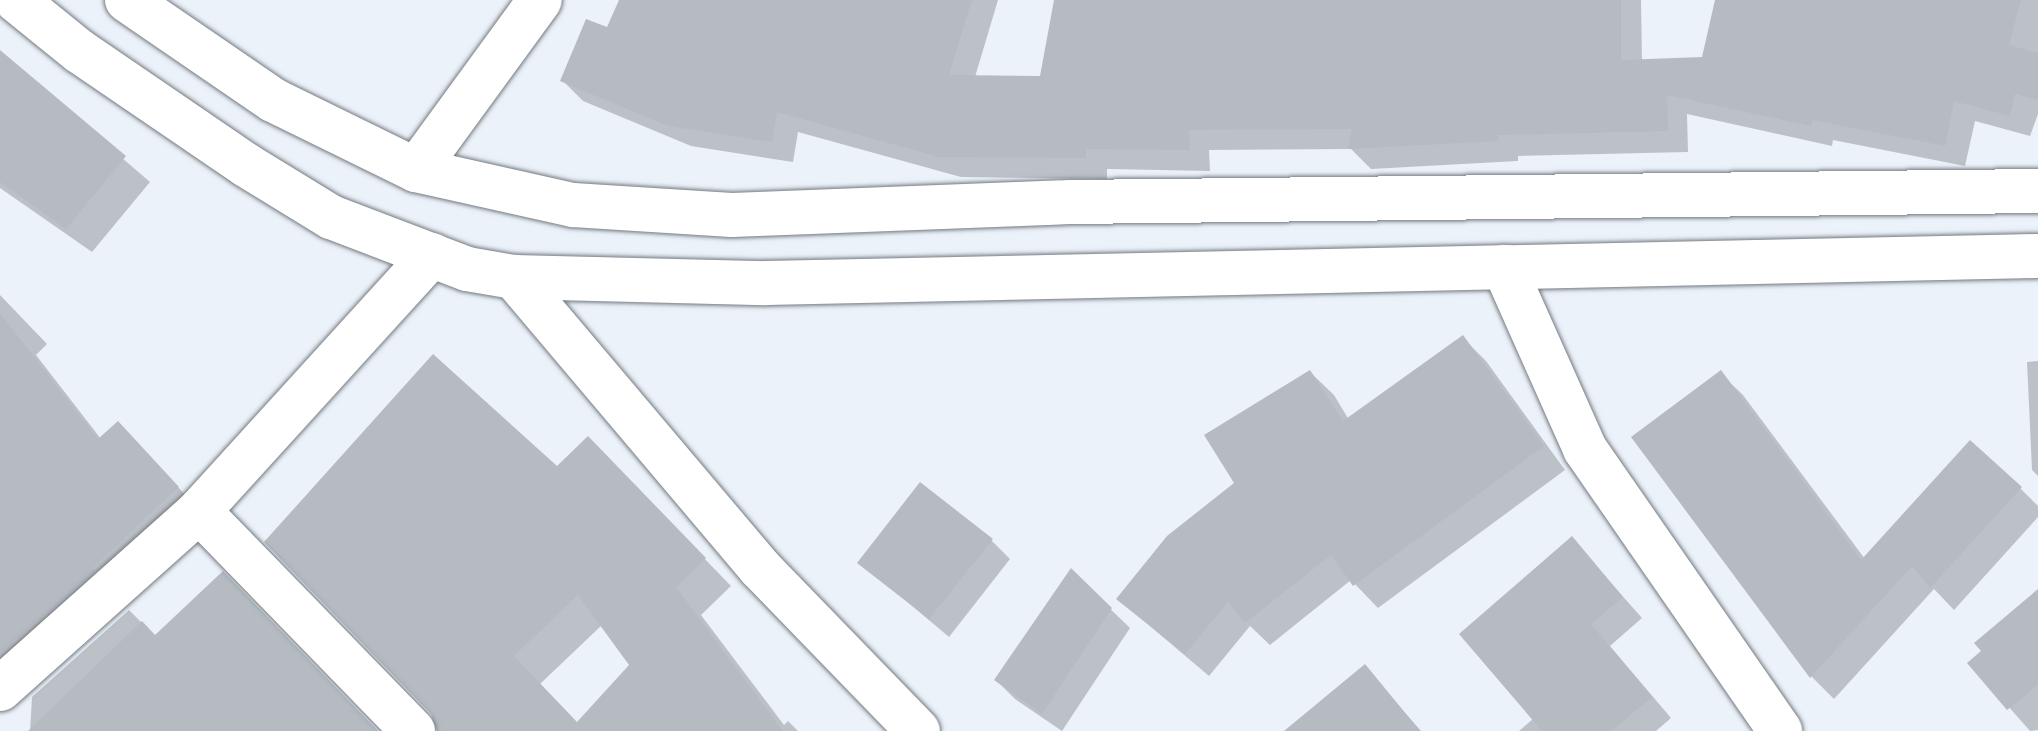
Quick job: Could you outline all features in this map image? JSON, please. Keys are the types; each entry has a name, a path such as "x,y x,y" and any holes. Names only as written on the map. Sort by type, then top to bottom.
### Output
{"street":[{"path":"16,0 79,51 246,165 331,217 467,269 514,277 766,283 2038,256"},
{"path":"127,0 273,100 416,170 573,205 732,215 1070,202 2038,191"},
{"path":"416,170 540,0"},
{"path":"0,689 199,511 432,255"},
{"path":"1504,267 1585,449 1780,731"},
{"path":"514,277 760,568 918,731"},
{"path":"199,511 413,731"}],"building":[{"path":"619,0 972,0 949,75 1040,76 1054,0 1621,0 1621,60 1702,57 1715,0 2021,0 2009,45 2038,53 2038,100 2015,94 2010,116 1954,101 1945,146 1812,120 1811,126 1667,95 1668,131 1498,135 1498,141 1348,149 1352,129 1189,130 1190,150 1086,149 1086,158 939,157 777,112 772,142 668,126 560,81 586,19 607,27"},
{"path":"0,50 126,156 66,229 0,182"},
{"path":"0,313 98,439 118,421 179,487 92,568 95,571 0,653"},
{"path":"1463,335 1544,446 1353,586 1331,555 1245,623 1228,602 1185,654 1116,599 1167,536 1234,483 1204,435 1310,370 1343,421"},
{"path":"433,354 557,466 588,436 706,558 676,587 783,731 437,731 431,714 264,542","holes":["578,595 629,665 577,722 514,656"]},
{"path":"1721,370 1861,560 1970,440 2022,487 1930,588 1912,566 1810,678 1631,437"},
{"path":"920,482 993,539 929,619 857,563"},
{"path":"1572,536 1623,597 1591,624 1652,697 1611,731 1542,731 1459,634"},
{"path":"1071,568 1112,608 1042,714 994,680"},
{"path":"223,571 378,731 28,731 142,621 155,635"},
{"path":"2038,589 2038,685 2007,710 1967,663 1981,651 1974,643"},
{"path":"1365,664 1420,731 1284,731"}]}
